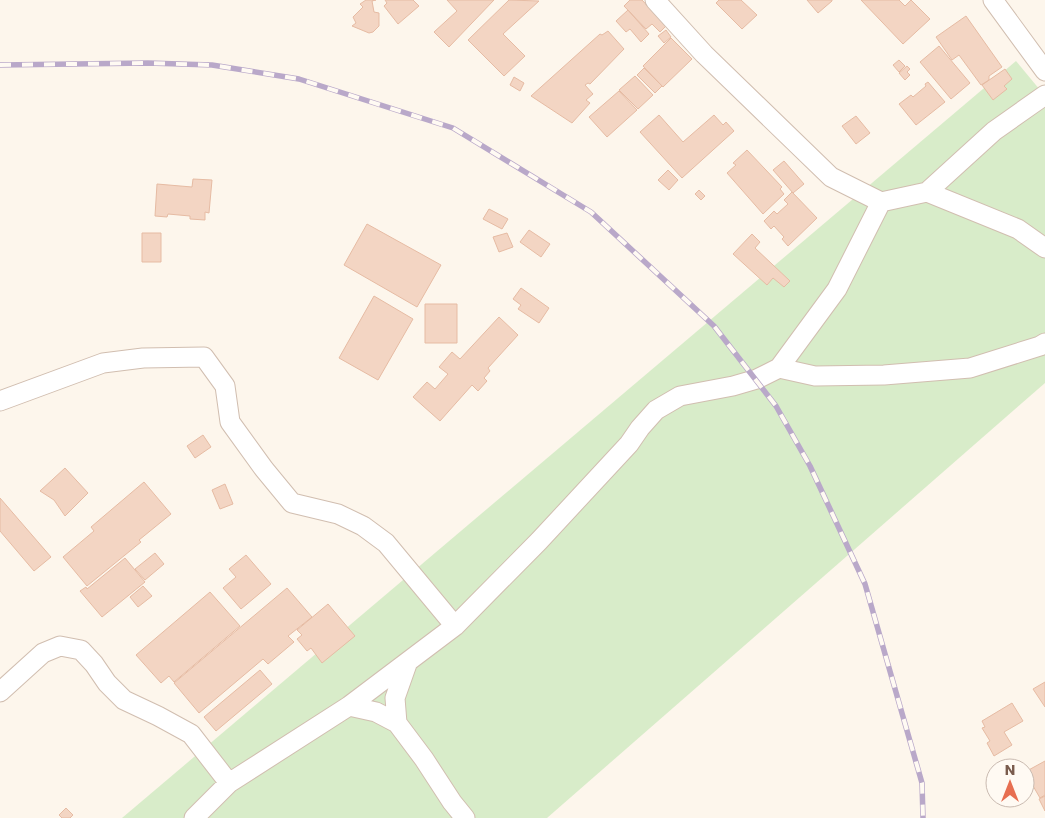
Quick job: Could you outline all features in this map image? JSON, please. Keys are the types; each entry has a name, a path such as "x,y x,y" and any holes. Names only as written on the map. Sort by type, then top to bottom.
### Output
{"street":[{"path":"655,0 704,54 831,177 880,202 927,192 994,131 1045,95"},
{"path":"994,0 1045,71"},
{"path":"927,192 1018,229 1045,248"},
{"path":"194,818 229,783 349,706 455,626 539,541 616,458 656,410 680,396 733,386 757,379 779,368 837,289 880,202"},
{"path":"1018,229 1045,229"},
{"path":"779,368 815,376 884,375 970,368 1002,359 1045,343"},
{"path":"0,401 103,363 143,358 204,357 225,386 230,422 264,470 292,503 338,514 363,526 386,543 455,626"},
{"path":"0,692 43,653 60,646 81,650 94,664 107,683 124,700 191,734 229,783"},
{"path":"397,723 395,698 406,664"},
{"path":"349,706 376,712 397,723 424,758 464,818"}],"green space":[{"path":"1016,61 1045,96 1045,383 547,818 122,818"}],"building":[{"path":"366,0 376,0 372,1 374,12 379,13 379,26 369,33 352,26 356,23 353,17 363,7 360,4"},
{"path":"385,0 413,0 419,6 398,24 384,6 387,3"},
{"path":"447,0 494,0 449,47 434,32 457,11"},
{"path":"509,0 539,1 503,34 525,56 504,76 468,40"},
{"path":"630,0 642,0 666,26 660,32 652,24 646,29 624,6"},
{"path":"719,0 741,0 757,15 742,29 716,3"},
{"path":"807,0 832,0 832,1 818,13"},
{"path":"861,0 899,0 905,6 911,0 930,19 903,44"},
{"path":"628,10 649,34 641,42 630,29 626,32 616,21"},
{"path":"966,16 1002,67 989,76 989,80 981,85 959,55 952,60 936,37"},
{"path":"666,30 671,37 664,43 658,36"},
{"path":"608,31 624,49 590,84 585,85 593,94 586,100 590,103 572,123 531,96 600,34 602,35"},
{"path":"671,38 692,59 663,87 643,66"},
{"path":"939,46 970,83 951,99 920,62"},
{"path":"899,60 905,66 899,72 893,65"},
{"path":"907,66 910,69 907,72 910,75 905,80 899,73"},
{"path":"644,68 662,86 655,93 637,75"},
{"path":"1005,69 1012,79 1004,86 1007,89 993,100 982,85"},
{"path":"635,76 653,95 638,109 619,90"},
{"path":"514,77 524,83 520,91 510,85"},
{"path":"928,82 945,102 916,125 899,104 911,95 913,97"},
{"path":"619,91 637,110 607,137 589,117"},
{"path":"659,115 683,142 714,115 723,125 726,122 734,131 682,178 640,132"},
{"path":"856,116 870,133 856,144 842,126"},
{"path":"747,150 782,187 780,189 784,194 763,214 727,173 736,165 733,163"},
{"path":"784,161 804,184 793,193 773,170"},
{"path":"668,170 678,180 669,190 658,180"},
{"path":"193,179 212,180 209,213 205,212 205,220 190,219 190,216 168,214 167,217 155,216 157,184 192,187"},
{"path":"699,190 705,196 701,200 695,194"},
{"path":"792,192 817,218 788,246 782,239 784,237 774,226 771,229 764,221 774,211 777,214 788,204 784,200"},
{"path":"489,209 508,219 502,229 483,219"},
{"path":"367,224 441,265 417,307 344,265"},
{"path":"529,230 550,244 541,257 520,242"},
{"path":"142,233 161,233 161,262 142,262"},
{"path":"507,233 513,247 499,252 493,237"},
{"path":"752,234 760,242 755,248 790,281 784,287 773,278 767,285 733,254"},
{"path":"521,288 549,308 539,323 518,309 521,305 513,299"},
{"path":"374,296 413,319 378,380 339,358"},
{"path":"425,304 457,304 457,343 425,343"},
{"path":"499,317 518,335 488,368 490,371 484,378 487,381 478,391 472,385 440,421 413,397 427,382 435,389 448,374 439,367 452,352 460,359"},
{"path":"203,435 211,447 195,458 187,446"},
{"path":"65,468 88,493 65,516 54,500 40,491"},
{"path":"144,482 171,514 139,540 141,542 87,586 63,557 94,531 91,527"},
{"path":"225,484 233,504 220,509 212,490"},
{"path":"0,498 51,557 34,571 0,531"},
{"path":"155,553 164,564 145,580 135,569"},
{"path":"246,555 271,584 241,609 223,588 236,577 229,569"},
{"path":"125,558 145,582 102,617 80,591 86,587 87,589"},
{"path":"143,586 152,596 138,607 130,597"},
{"path":"287,588 312,617 288,636 294,642 268,664 263,659 199,713 174,683"},
{"path":"210,592 240,626 174,682 169,676 161,683 136,655"},
{"path":"328,604 355,636 322,663 311,648 307,651 297,639 302,635 297,630"},
{"path":"260,670 272,684 216,731 204,717"},
{"path":"1045,682 1045,707 1033,689"},
{"path":"1012,703 1023,721 1004,732 1012,745 994,756 987,743 990,741 982,728 985,727 982,721"},
{"path":"1045,761 1045,795 1040,798 1035,789 1035,766"},
{"path":"1045,796 1045,811 1039,799"},
{"path":"66,808 73,815 70,818 62,818 59,815"}],"railway":[{"path":"0,65 148,63 212,65 299,79 453,128 591,212 714,326 776,406 810,466 865,584 922,783 923,818"}]}
